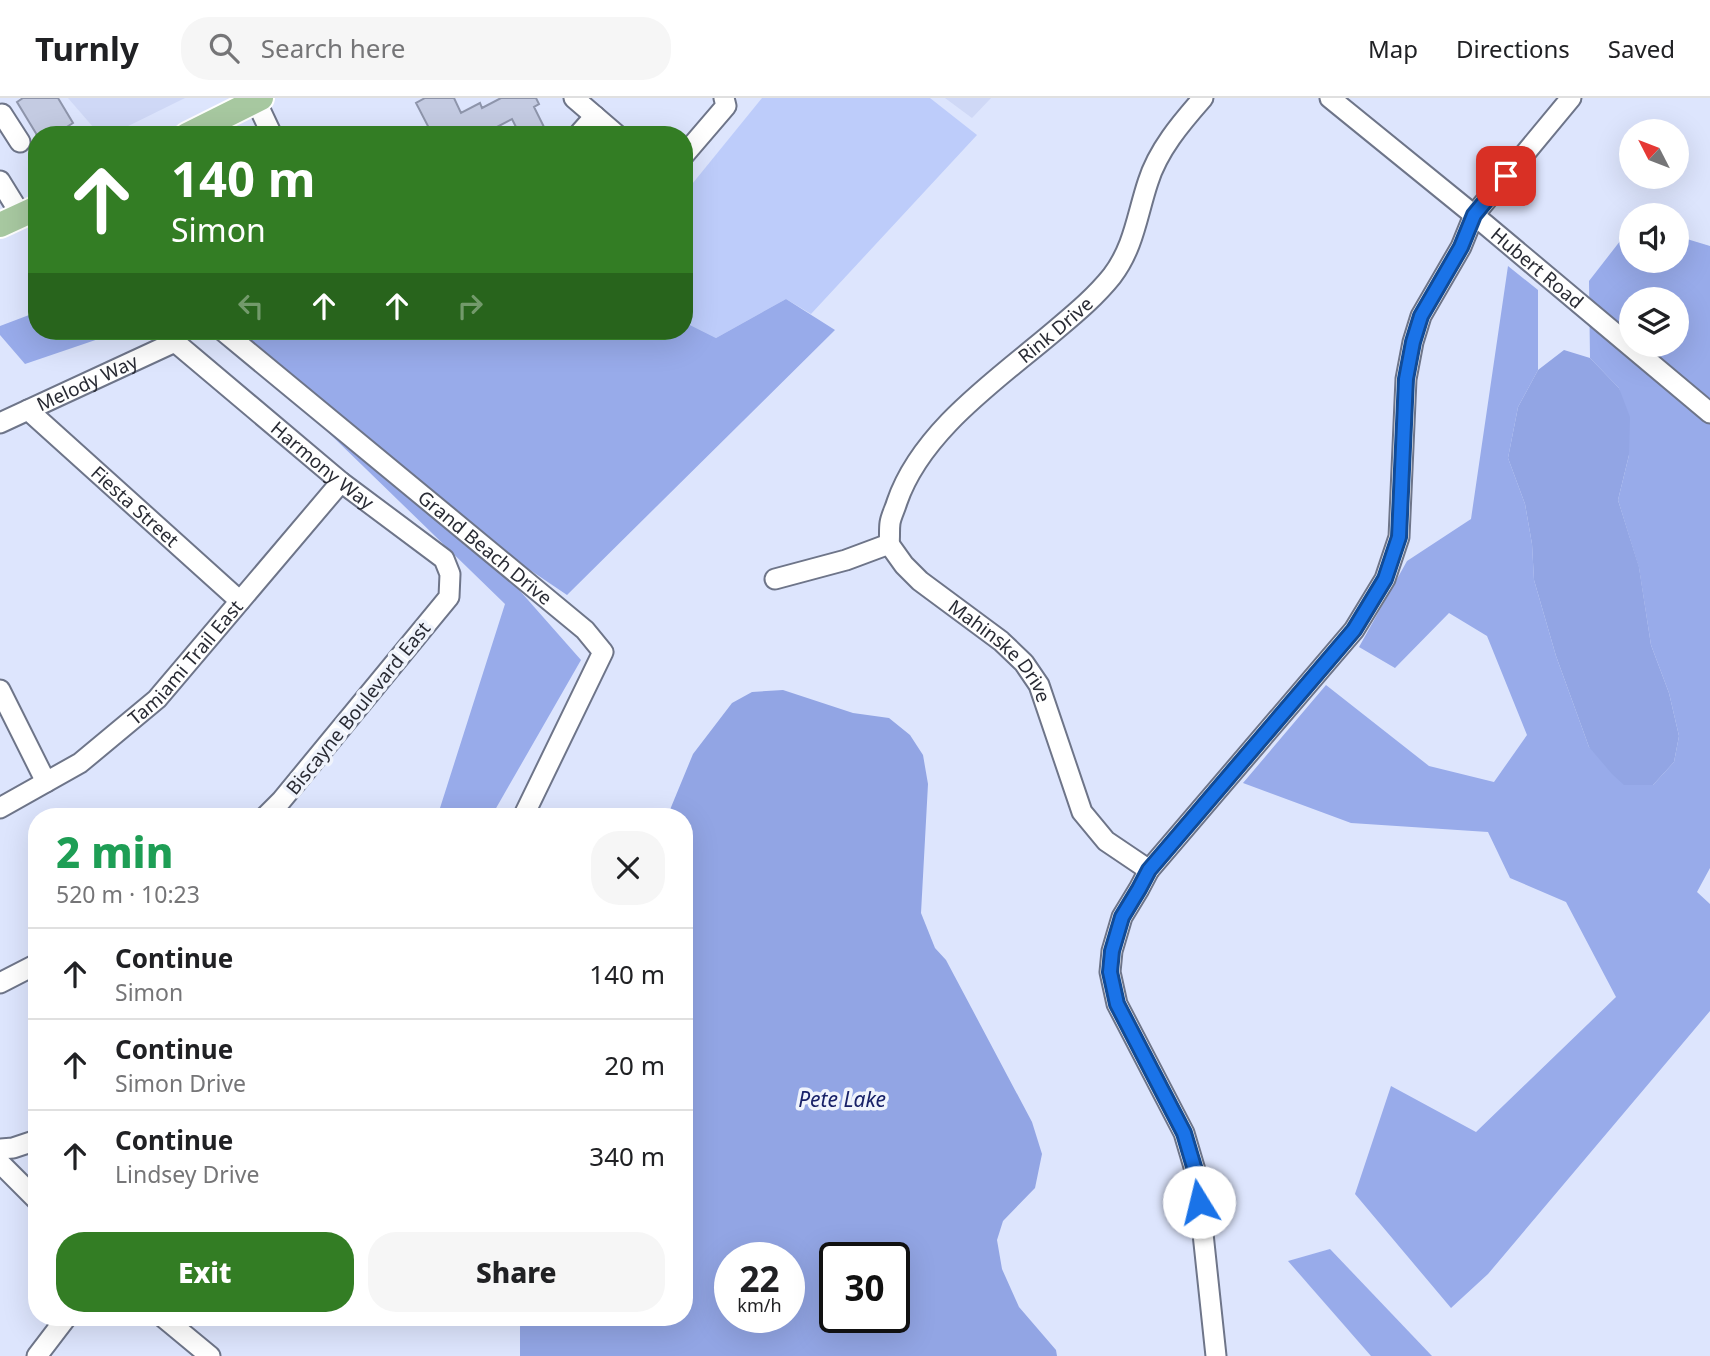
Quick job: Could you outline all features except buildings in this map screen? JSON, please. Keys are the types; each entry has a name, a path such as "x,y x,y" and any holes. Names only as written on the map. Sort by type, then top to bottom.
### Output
{"main road":[{"path":"205,126 258,99"}],"street":[{"path":"574,98 607,126"},
{"path":"693,144 726,106 724,98"},
{"name":"Rink Drive","path":"889,544 890,521 902,489 924,452 952,420 984,390 1094,297 1113,275 1129,247 1155,164 1184,120 1203,98"},
{"name":"Hubert Road","path":"1330,98 1710,413"},
{"path":"1216,1356 1197,1177 1184,1133 1117,1004 1110,972 1112,951 1122,917 1149,870 1354,630 1385,579 1399,537 1406,379 1421,316 1461,247 1474,215 1571,98"},
{"path":"258,99 268,126"},
{"path":"0,117 2,114 20,142"},
{"path":"586,126 595,116"},
{"path":"0,181 19,216"},
{"name":"Grand Beach Drive","path":"234,340 585,630 603,652 527,808"},
{"name":"Melody Way","path":"0,423 175,342"},
{"name":"Harmony Way","path":"175,342 341,482 444,559 450,574 449,597"},
{"name":"Fiesta Street","path":"28,411 240,601"},
{"name":"Tamiami Trail East","path":"0,808 80,763 157,699 341,482"},
{"path":"775,579 846,560 889,544"},
{"name":"Mahinske Drive","path":"889,544 920,581 1001,640 1024,663 1039,685 1082,812 1106,841 1149,870"},
{"name":"Biscayne Boulevard East","path":"274,808 449,597"},
{"path":"0,690 46,782"},
{"path":"0,983 28,969"},
{"path":"0,1149 28,1143"},
{"path":"0,1163 28,1191"},
{"path":"37,1356 60,1326"},
{"path":"174,1326 210,1356"}],"shaded area":[{"path":"68,98 185,98 128,126 92,126"},
{"path":"762,98 930,98 977,135 811,314 786,299 716,338 693,326 693,183"},
{"path":"945,98 991,98 972,118"},
{"path":"1689,240 1710,246 1710,868 1697,892 1710,904 1710,1011 1488,1274 1451,1308 1355,1194 1391,1086 1476,1132 1616,997 1566,902 1510,878 1488,832 1351,823 1243,783 1326,685 1429,766 1494,782 1527,735 1487,636 1449,613 1395,668 1359,647 1407,561 1471,519 1508,266 1538,290 1538,370 1518,407 1508,458 1525,504 1532,544 1534,580 1556,656 1589,747 1653,785 1674,762 1679,736 1669,693 1651,645 1639,568 1618,500 1629,455 1619,388 1590,358 1589,281 1619,242 1619,273 1689,273"},
{"path":"786,299 835,330 567,595 530,570 513,583 581,660 496,808 440,808 505,604 233,340 693,340 693,326 716,338"},
{"path":"28,315 28,340 96,340 25,364 0,335 0,326"},
{"path":"1330,1249 1432,1356 1371,1356 1288,1261"}],"water":[{"path":"1564,350 1590,358 1619,388 1630,417 1629,455 1618,500 1639,567 1651,645 1669,693 1679,736 1674,762 1653,785 1624,785 1589,747 1556,656 1534,580 1532,544 1525,504 1508,458 1518,407 1538,370"},
{"name":"Pete Lake","path":"783,690 853,713 889,718 910,735 923,755 928,784 921,913 935,948 946,960 1032,1122 1042,1154 1035,1188 1003,1221 997,1240 1002,1269 1019,1307 1056,1350 1057,1356 520,1356 520,1326 693,1326 693,808 671,808 693,754 732,703 752,692"}],"route":[{"path":"1199,1202 1197,1177 1184,1133 1117,1004 1110,972 1112,951 1122,917 1149,870 1354,630 1385,579 1399,537 1406,379 1413,342 1421,316 1461,247 1474,215 1506,176"}]}
